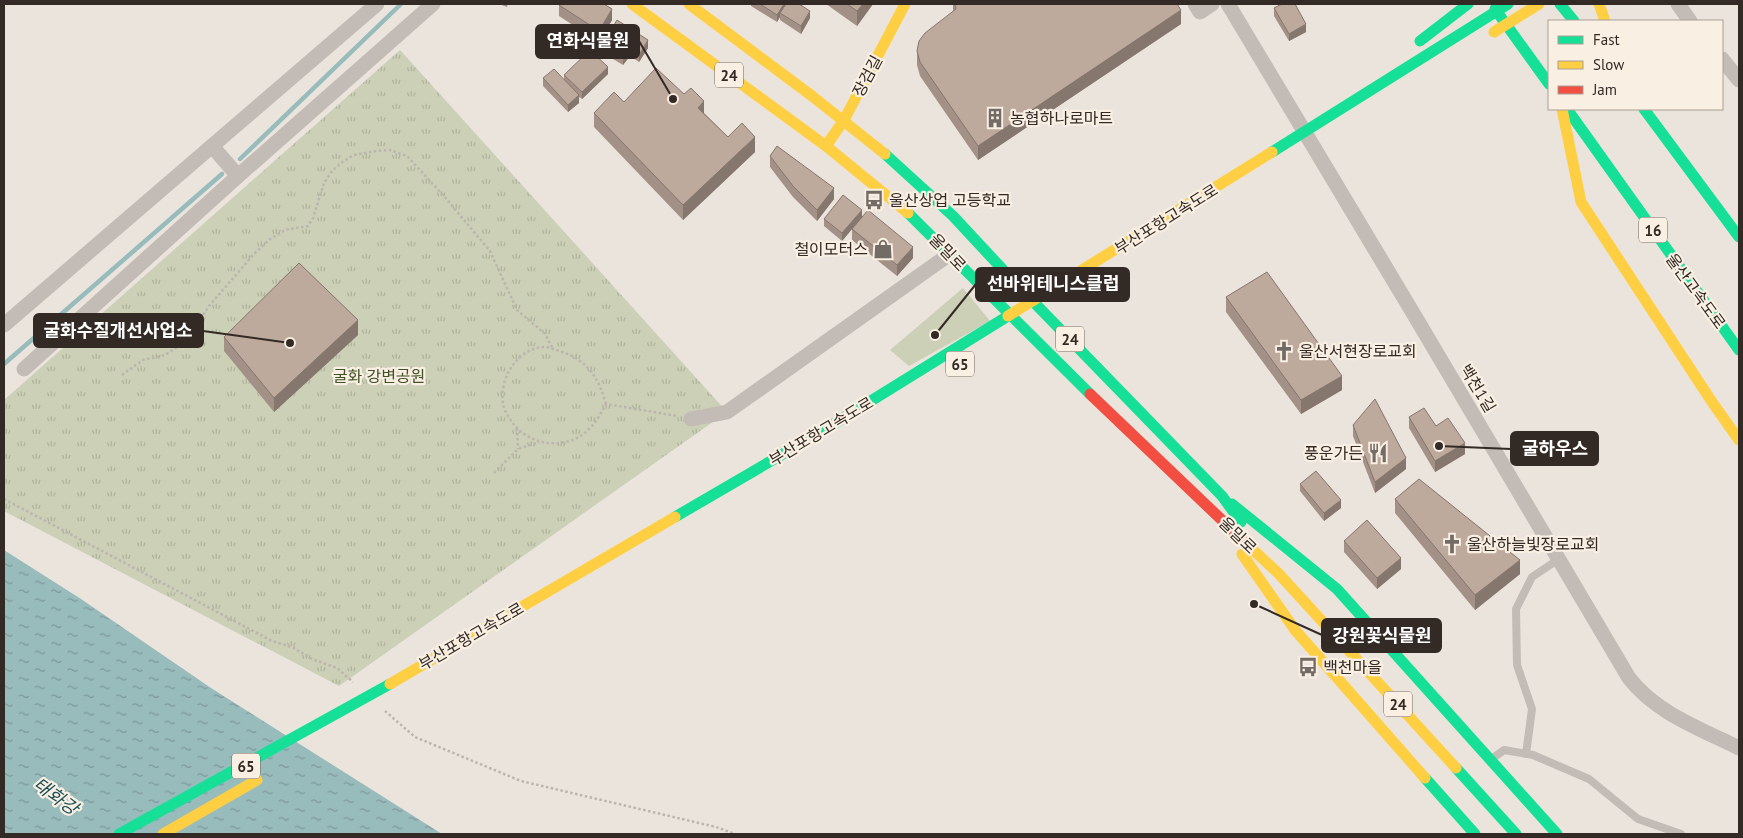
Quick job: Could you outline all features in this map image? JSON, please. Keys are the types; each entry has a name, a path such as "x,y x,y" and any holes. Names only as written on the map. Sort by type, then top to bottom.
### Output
{"main road":[{"name":"울밀로","path":"632,4 826,146 913,217 1120,424 1279,574 1516,834"},
{"name":"울밀로","path":"689,4 844,120 931,195 973,236 1019,287 1222,496 1279,574"},
{"name":"장검길","path":"826,146 844,120 905,4"},
{"path":"1414,46 1470,4 1536,66"},
{"path":"1492,4 1548,83"},
{"name":"부산포항고속도로","path":"119,834 371,695 824,430 1508,4"},
{"path":"1488,36 1539,4"},
{"path":"1560,4 1573,20"},
{"path":"1599,4 1605,20"},
{"path":"1281,147 1382,70"},
{"path":"1562,110 1581,202 1739,440"},
{"name":"울산고속도로","path":"1568,110 1739,350"},
{"path":"1645,110 1739,237"},
{"path":"1303,153 1320,142"},
{"path":"1721,211 1739,228"},
{"path":"1016,330 1058,304"},
{"path":"1222,496 1337,589 1557,834"},
{"path":"1211,509 1295,630 1475,834"},
{"name":"65","path":"163,834 264,776"}],"street":[{"path":"4,325 377,4"},
{"path":"24,369 238,176 433,4"},
{"path":"1195,4 1200,12 1212,4"},
{"name":"백천1길","path":"1228,4 1629,678 1646,697 1672,714 1739,748"},
{"path":"1678,4 1689,20"},
{"path":"1723,60 1739,80"},
{"path":"212,146 238,176"},
{"path":"691,419 727,412 950,254"}],"lane":[{"path":"1526,754 1532,709 1517,664 1516,609 1532,577 1558,559"},
{"path":"1491,760 1504,750 1533,755 1589,779 1638,819 1681,834"}],"path":[{"path":"122,375 144,360 165,355 185,342 210,306 259,249 270,239 286,230 308,226 313,218 324,183 332,170 354,155 390,150 407,156 490,251 517,310 545,334 553,349"},
{"path":"542,347 553,349 582,361 595,378 606,404 592,428 579,437 553,444 530,438 517,428 508,417 503,402 503,390 508,372 523,355 542,347"},
{"path":"606,404 691,419"},
{"path":"517,428 518,449"},
{"path":"494,473 518,449 540,442"},
{"path":"4,499 272,641 294,648 312,659 337,668 358,686"},
{"path":"379,705 415,737 521,781 716,827 735,834"}],"green space":[{"name":"굴화 강변공원","path":"400,50 727,412 339,686 4,511 4,400"},
{"path":"963,288 990,321 909,366 890,350"}],"water":[{"name":"태화강","path":"4,550 81,599 211,688 442,834 4,834"}],"building":[{"path":"559,4 604,4 612,9 599,31"},
{"path":"760,4 784,4 777,15"},
{"path":"786,4 799,4 810,11 801,26 780,13"},
{"path":"847,4 863,4 857,11"},
{"name":"농협하나로마트","path":"955,4 1177,4 1181,10 978,146 920,62 917,51 919,41 925,33 956,9"},
{"path":"1282,4 1295,4 1306,24 1289,34 1274,8"},
{"path":"617,20 648,40 639,55 630,49 623,58 613,52 619,41 608,35"},
{"path":"590,50 608,67 582,92 564,75"},
{"path":"656,68 684,94 691,88 704,101 698,108 728,137 742,123 755,137 683,205 594,113 614,92 624,102"},
{"path":"554,69 579,95 568,105 543,78"},
{"path":"777,146 834,188 817,210 793,186 770,156"},
{"path":"843,195 862,210 842,233 824,219"},
{"path":"868,210 913,247 897,265 852,229"},
{"path":"299,263 358,320 274,398 224,337"},
{"name":"울산서현장로교회","path":"1267,272 1342,376 1301,400 1226,297"},
{"name":"풍운가든","path":"1375,399 1406,458 1375,482 1353,425"},
{"path":"1424,408 1436,426 1448,418 1465,443 1435,461 1409,417"},
{"path":"1316,471 1341,500 1324,513 1300,484"},
{"name":"울산하늘빛장로교회","path":"1419,479 1520,560 1475,595 1395,499"},
{"path":"1367,520 1401,558 1377,578 1344,541"}],"waterway":[{"path":"240,159 401,4"},
{"path":"4,364 222,174"}],"traffic: fast":[{"path":"1420,41 1468,4"},
{"path":"1272,152 1508,4"},
{"path":"1560,4 1573,20"},
{"path":"1495,9 1548,83"},
{"path":"1568,110 1739,350"},
{"path":"1645,110 1739,237"},
{"path":"885,154 953,216 1019,287 1222,496 1241,522"},
{"path":"908,213 1090,394"},
{"path":"675,517 824,430 1008,316"},
{"path":"1232,504 1337,589 1557,834"},
{"path":"119,834 390,684"},
{"path":"1456,768 1516,834"},
{"path":"1425,778 1475,834"}],"traffic: slow":[{"path":"632,4 826,146 908,213"},
{"path":"689,4 812,96 885,154"},
{"path":"826,146 844,120 905,4"},
{"path":"1494,32 1539,4"},
{"path":"1599,4 1605,20"},
{"path":"1562,110 1581,202 1739,440"},
{"path":"1008,316 1272,152"},
{"path":"390,684 675,517"},
{"path":"1248,545 1279,574 1456,768"},
{"path":"1242,554 1295,630 1425,778"},
{"path":"163,834 257,780"}],"traffic: jam":[{"path":"1090,394 1248,545"}],"place":[{"name":"연화식물원","path":"673,99"},
{"name":"농협하나로마트","path":"995,118"},
{"name":"울산상업 고등학교","path":"874,200"},
{"name":"철이모터스","path":"883,249"},
{"name":"선바위테니스클럽","path":"935,335"},
{"name":"굴화수질개선사업소","path":"290,343"},
{"name":"울산서현장로교회","path":"1284,351"},
{"name":"굴하우스","path":"1439,446"},
{"name":"풍운가든","path":"1378,453"},
{"name":"울산하늘빛장로교회","path":"1452,544"},
{"name":"강원꽃식물원","path":"1254,604"},
{"name":"백천마을","path":"1308,667"}]}
